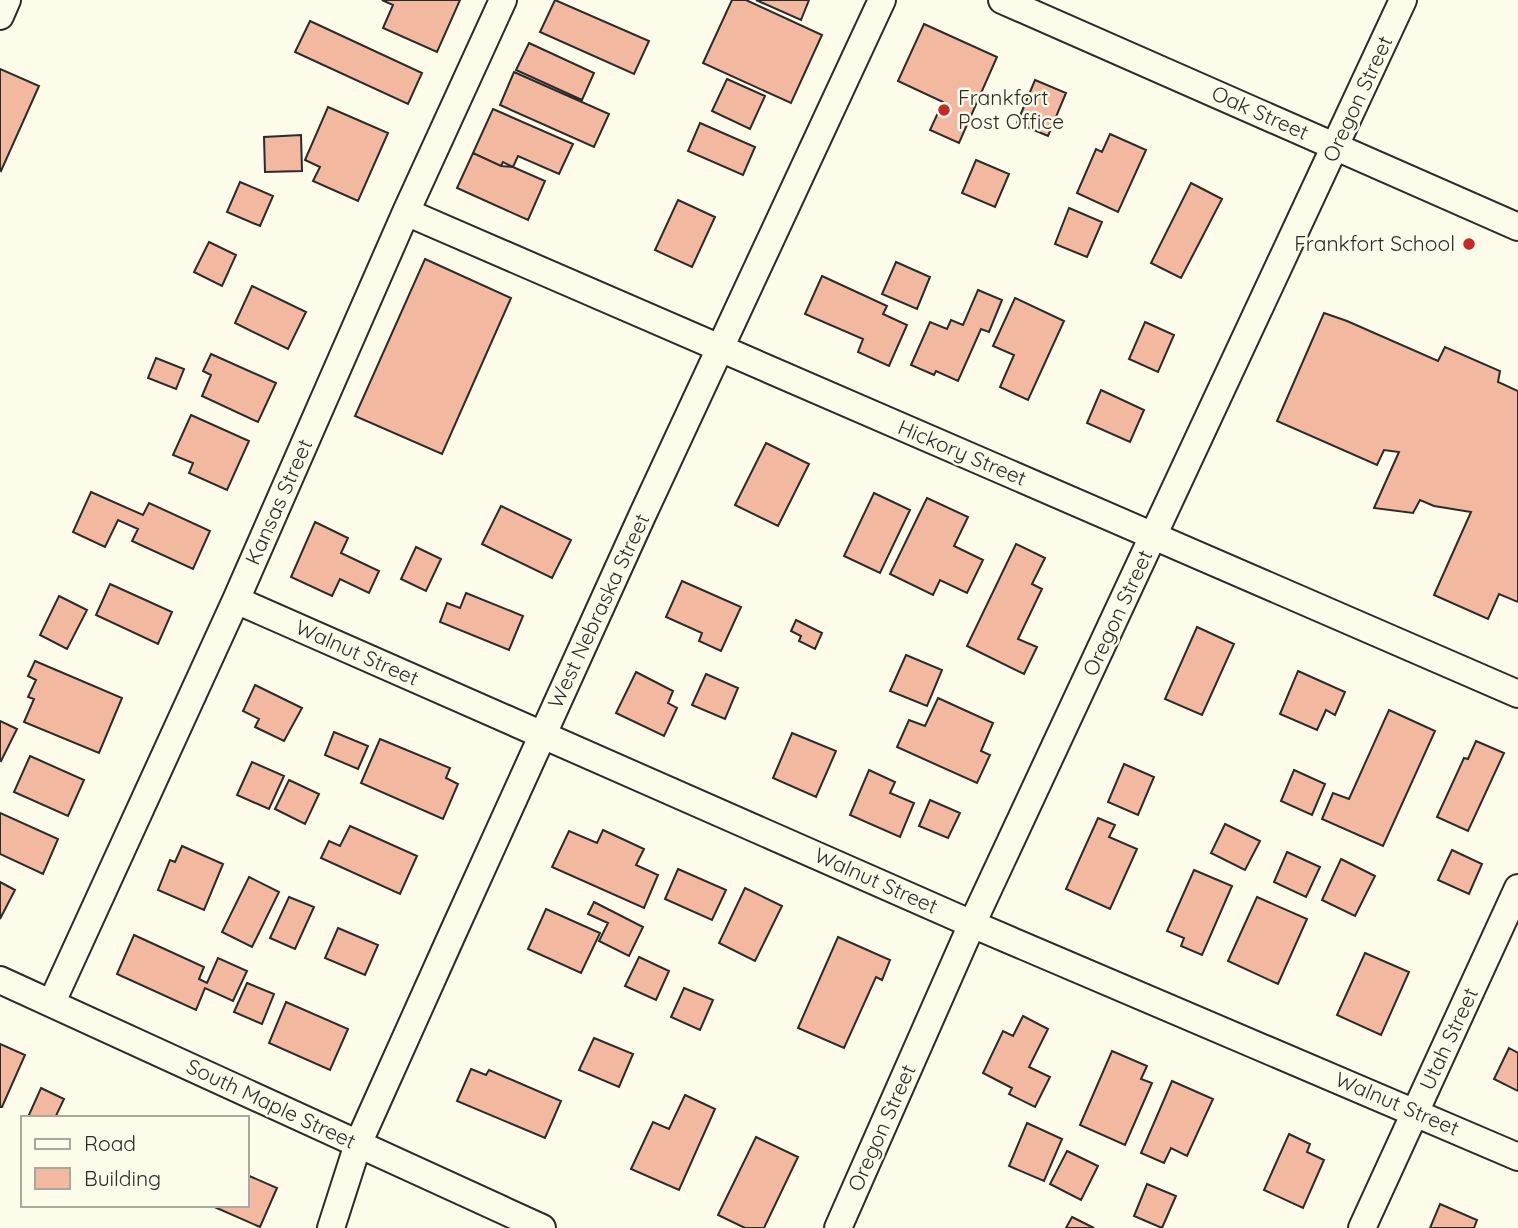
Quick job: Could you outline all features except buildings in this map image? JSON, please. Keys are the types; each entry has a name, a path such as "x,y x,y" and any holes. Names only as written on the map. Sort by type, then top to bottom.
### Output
{"street":[{"path":"0,16 7,0"},
{"name":"Kansas Street","path":"52,1002 236,600 503,0"},
{"name":"West Nebraska Street","path":"331,1228 358,1144 719,348 882,0"},
{"name":"Oak Street","path":"1002,0 1518,227"},
{"name":"Oregon Street","path":"838,1228 972,924 1403,0"},
{"name":"Hickory Street","path":"407,212 1518,694"},
{"name":"Walnut Street","path":"236,600 972,924 1518,1157"},
{"name":"Utah Street","path":"1362,1228 1518,888"},
{"name":"South Maple Street","path":"0,980 542,1228"}],"place":[{"name":"Frankfort Post Office","path":"944,110"},
{"name":"Frankfort School","path":"1469,244"}]}
